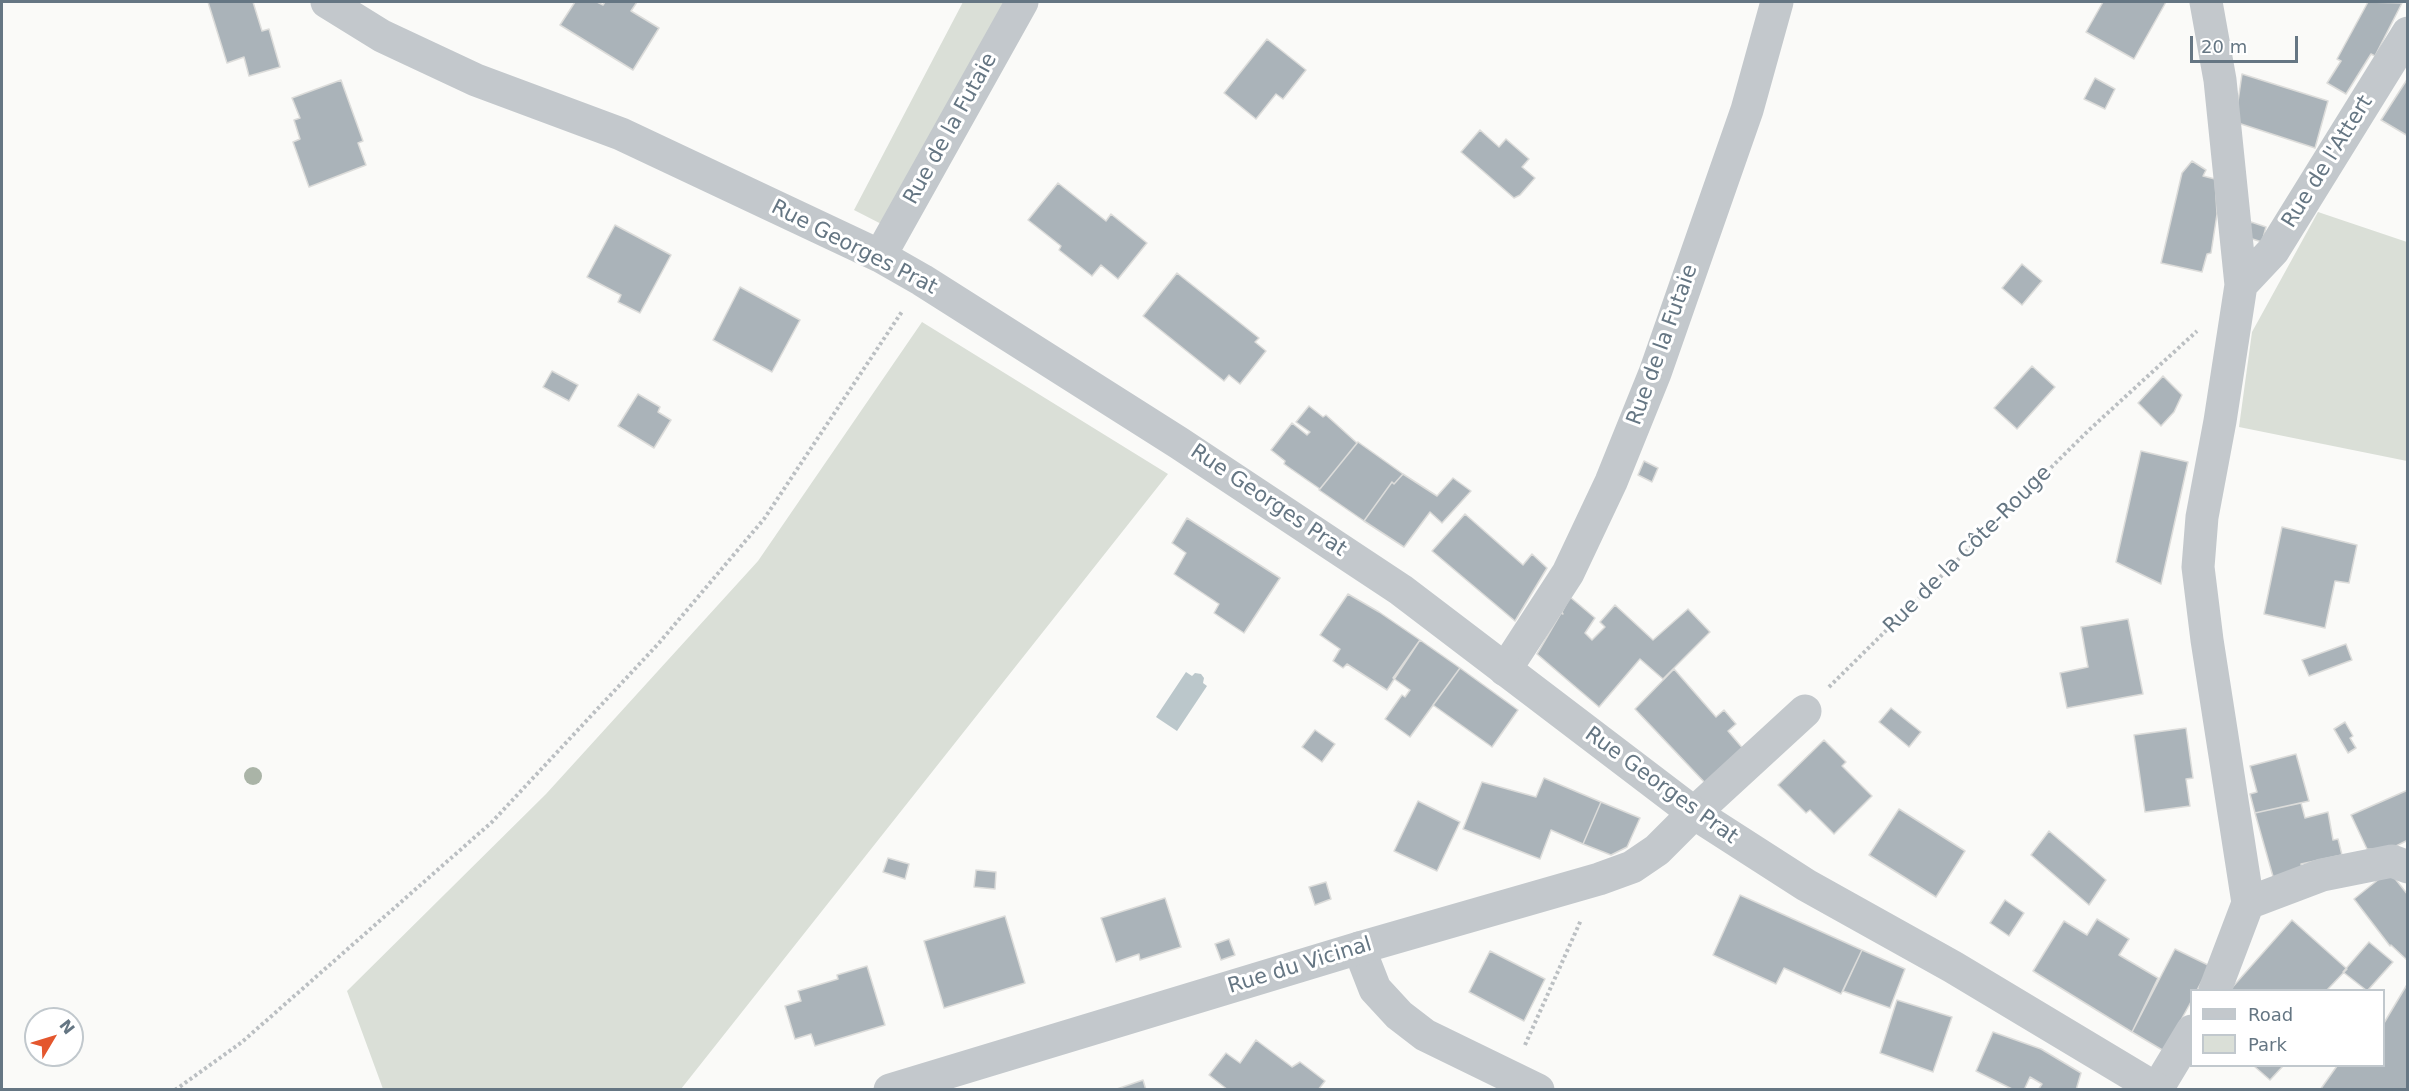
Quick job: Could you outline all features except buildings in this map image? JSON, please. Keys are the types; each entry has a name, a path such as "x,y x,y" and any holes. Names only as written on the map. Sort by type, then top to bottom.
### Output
{"street":[{"name":"Rue Georges Prat","path":"327,2 382,36 476,80 621,134 880,256 922,280 1179,443 1382,577 1694,813 1806,885 1953,967 2157,1089"},
{"name":"Rue de la Futaie","path":"880,256 1022,2"},
{"name":"Rue de la Futaie","path":"1505,670 1568,573 1615,471 1655,373 1747,110 1777,2"},
{"path":"2205,2 2220,80 2241,285 2220,421 2202,517 2198,567 2207,640 2248,903 2215,989"},
{"name":"Rue de l'Attert","path":"2241,285 2273,251 2408,33"},
{"path":"1694,813 1805,711"},
{"name":"Rue du Vicinal","path":"890,1089 1359,948 1599,879 1632,867 1657,850 1694,813"},
{"path":"2248,903 2322,875 2392,861 2408,867"},
{"path":"1359,948 1375,989 1399,1015 1425,1035 1525,1083"},
{"path":"2157,1089 2190,1034"}],"path":[{"path":"175,1089 242,1042 492,822 658,643 764,519 922,280"},
{"name":"Rue de la Côte-Rouge","path":"1805,711 2089,430 2203,326"},
{"path":"1525,1083 1599,879"}],"green space":[{"path":"963,2 1022,2 895,231 854,210"},
{"path":"2318,212 2407,242 2407,461 2239,427 2252,332"},
{"path":"922,322 1168,474 681,1089 383,1089 347,991 546,794 758,561"}],"shaded area":[{"path":"1186,672 1192,676 1195,673 1201,674 1204,678 1203,683 1207,686 1177,731 1156,717"}]}
